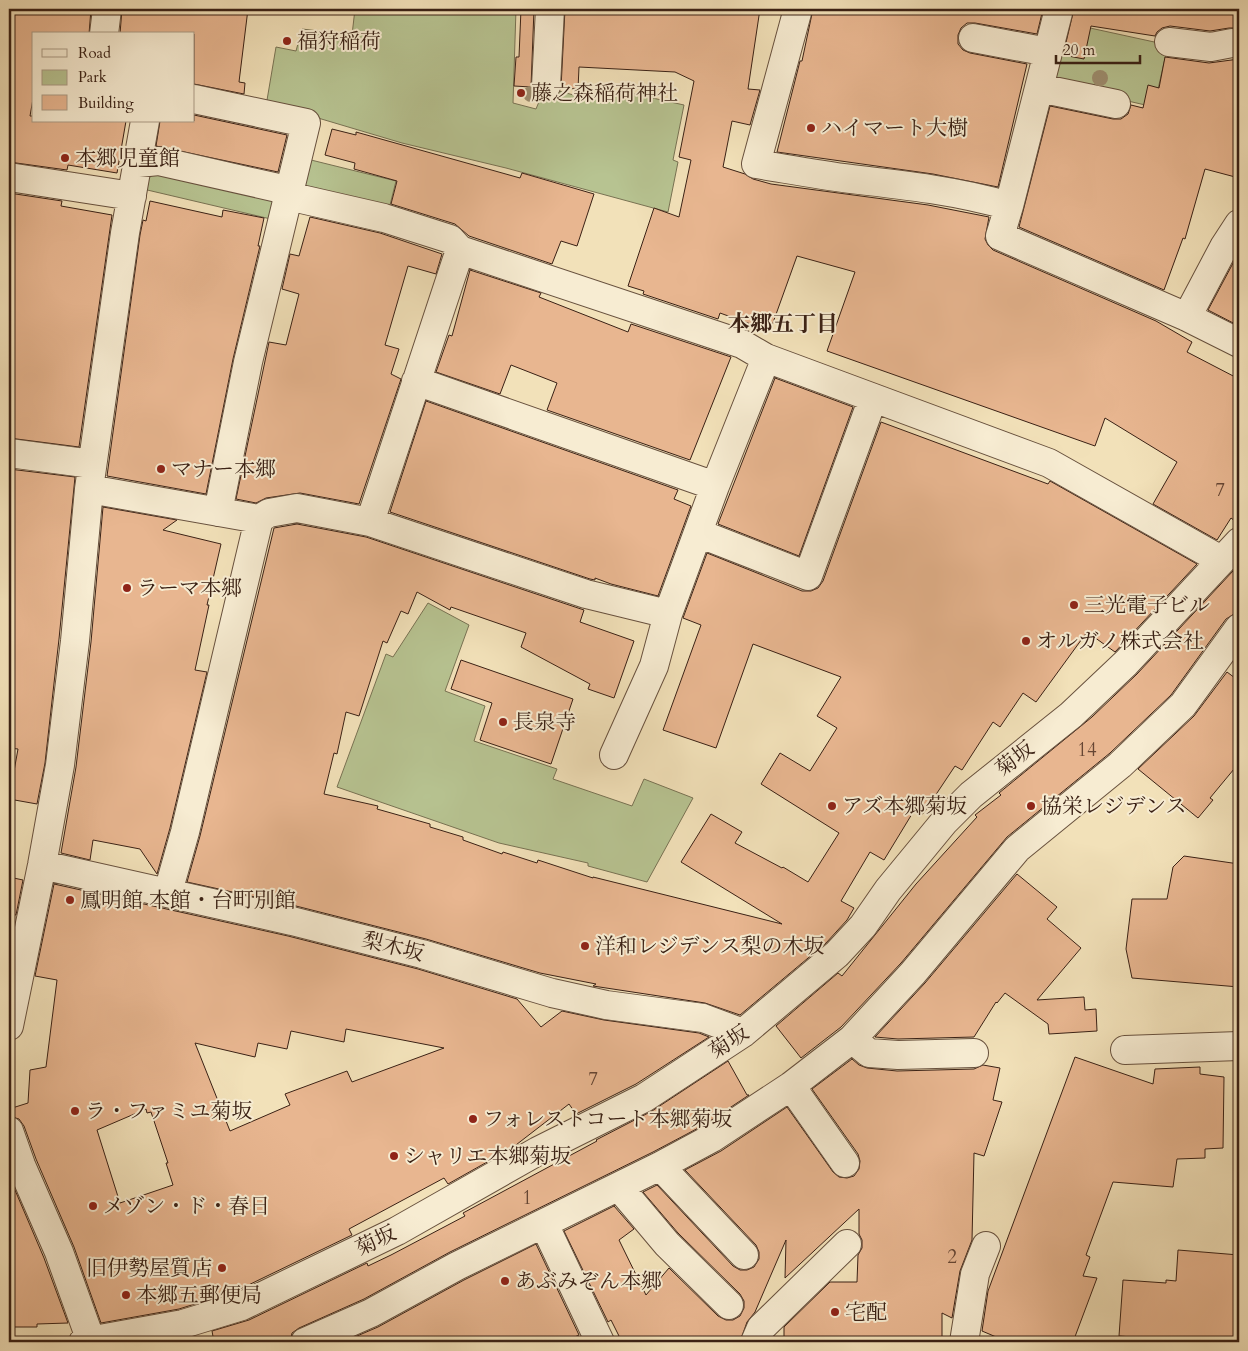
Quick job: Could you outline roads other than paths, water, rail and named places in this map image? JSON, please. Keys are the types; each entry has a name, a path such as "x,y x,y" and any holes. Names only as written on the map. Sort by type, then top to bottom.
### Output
{"street":[{"path":"104,32 107,9"},
{"path":"546,86 550,9"},
{"path":"798,9 756,164 922,187 984,198 1010,206"},
{"path":"1059,9 1010,206 1000,236 1187,317 1239,343"},
{"path":"973,38 1048,52"},
{"path":"1169,42 1211,47 1232,43 1239,44"},
{"path":"1039,88 1116,104"},
{"path":"195,99 306,124 248,362 218,512"},
{"path":"9,1026 13,978 42,865 61,755 75,641 91,476 132,196 145,122"},
{"path":"138,164 158,161 278,188 288,196 384,218 450,239 460,250 742,344 766,358 1049,463 1233,552"},
{"path":"9,177 132,196"},
{"path":"1187,317 1239,224"},
{"path":"370,522 460,250"},
{"path":"614,755 654,666 668,614 715,486 766,358"},
{"path":"416,381 715,486"},
{"path":"698,534 808,576 873,398"},
{"path":"9,453 218,512 259,519 269,513 297,508 370,522 586,594 668,614"},
{"path":"168,892 185,832 259,519"},
{"name":"菊坂","path":"87,1342 183,1324 242,1306 397,1231 538,1151 644,1098 743,1034 837,954 863,926 888,890 944,822 971,794 1071,715 1126,663 1233,552"},
{"path":"311,1341 371,1313 456,1266 619,1187 712,1138 790,1086 852,1039 912,973 1017,849 1120,765 1183,706 1239,628"},
{"name":"梨木坂","path":"42,865 168,892 422,954 552,993 606,1005 703,1018 743,1034"},
{"path":"852,1039 869,1053 898,1055 974,1053"},
{"path":"1125,1050 1239,1046"},
{"path":"790,1086 845,1163"},
{"path":"9,1131 21,1165 59,1252 87,1342"},
{"path":"660,1166 744,1255"},
{"path":"619,1187 667,1244 729,1305"},
{"path":"544,1224 600,1342"},
{"path":"754,1342 761,1328 847,1244"},
{"path":"964,1342 975,1274 986,1246"}],"place":[{"name":"福狩稲荷","path":"287,41"},
{"name":"藤之森稲荷神社","path":"521,93"},
{"name":"ハイマート大樹","path":"811,128"},
{"name":"本郷児童館","path":"65,158"},
{"name":"マナー本郷","path":"161,469"},
{"name":"ラーマ本郷","path":"127,588"},
{"name":"三光電子ビル","path":"1074,605"},
{"name":"オルガノ株式会社","path":"1026,641"},
{"name":"長泉寺","path":"503,722"},
{"name":"アズ本郷菊坂","path":"832,806"},
{"name":"協栄レジデンス","path":"1031,806"},
{"name":"鳳明館 本館・台町別館","path":"70,900"},
{"name":"洋和レジデンス梨の木坂","path":"585,946"},
{"name":"ラ・ファミユ菊坂","path":"75,1111"},
{"name":"フォレストコート本郷菊坂","path":"473,1119"},
{"name":"シャリエ本郷菊坂","path":"394,1156"},
{"name":"メゾン・ド・春日","path":"93,1206"},
{"name":"旧伊勢屋質店","path":"222,1268"},
{"name":"あぶみぞん本郷","path":"505,1281"},
{"name":"本郷五郵便局","path":"126,1295"},
{"name":"宅配","path":"835,1312"}],"district":[{"name":"本郷五丁目","path":"783,324"}]}
